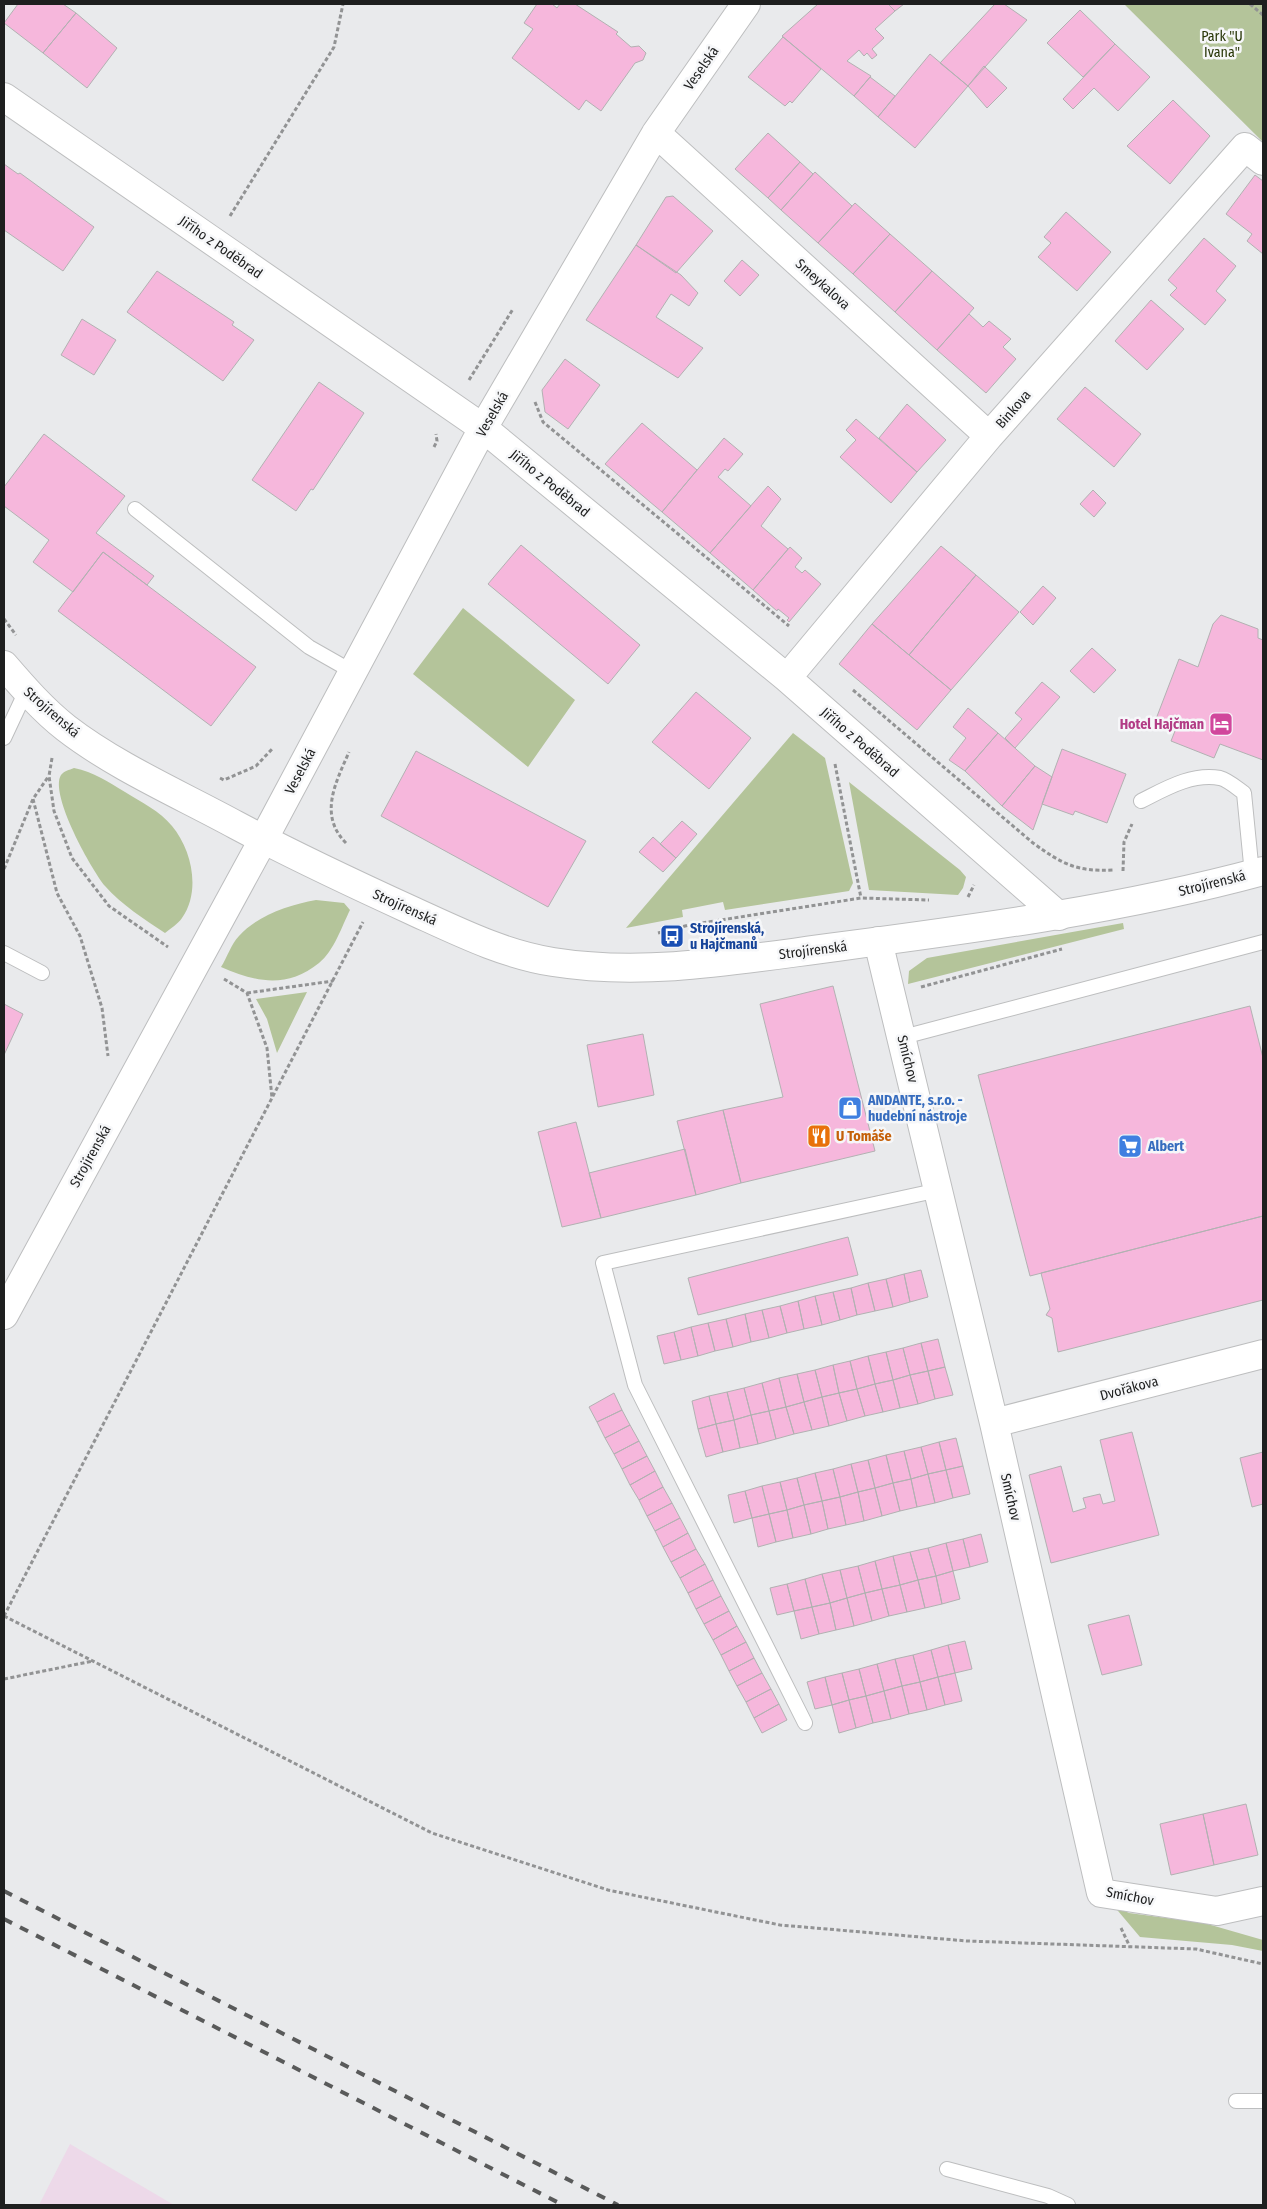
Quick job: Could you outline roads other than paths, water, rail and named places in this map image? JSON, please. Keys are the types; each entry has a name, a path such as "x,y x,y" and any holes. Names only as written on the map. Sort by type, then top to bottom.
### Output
{"street":[{"name":"Veselská","path":"263,840 483,428 656,133 746,4"},
{"name":"Jiřího z Poděbrad","path":"4,97 483,428 787,678 1059,916"},
{"name":"Smeykalova","path":"656,133 989,436"},
{"name":"Binkova","path":"787,678 989,436 1254,154"},
{"name":"Strojírenská","path":"4,665 26,691 66,728 106,755 263,840 377,895 490,946 552,962 607,967 650,968 719,962 1059,916 1127,904 1258,872"},
{"name":"Strojírenská","path":"4,1315 263,840"},
{"name":"Smíchov","path":"878,941 994,1423 1101,1893 1217,1911 1263,1901"},
{"name":"Dvořákova","path":"994,1423 1263,1354"}],"lane":[{"path":"135,509 309,646 353,672"},
{"path":"4,738 26,691"},
{"path":"1141,801 1174,784 1196,778 1221,778 1244,793 1258,872"},
{"path":"902,1037 1263,942"},
{"path":"4,953 42,973"},
{"path":"805,1723 635,1385 603,1263 939,1190"},
{"path":"1236,2101 1263,2101"},
{"path":"947,2169 1048,2196 1068,2205"}],"railway":[{"path":"4,1891 618,2205"},
{"path":"4,1919 563,2205"}],"place":[{"name":"Hotel Hajčman","path":"1221,724"},
{"name":"Strojírenská, u Hajčmanů","path":"672,936"},
{"name":"ANDANTE, s.r.o. - hudební nástroje","path":"850,1108"},
{"name":"U Tomáše","path":"819,1136"},
{"name":"Albert","path":"1130,1146"}],"park label":[{"name":"Park \"U Ivana\"","path":"1222,44"}]}
